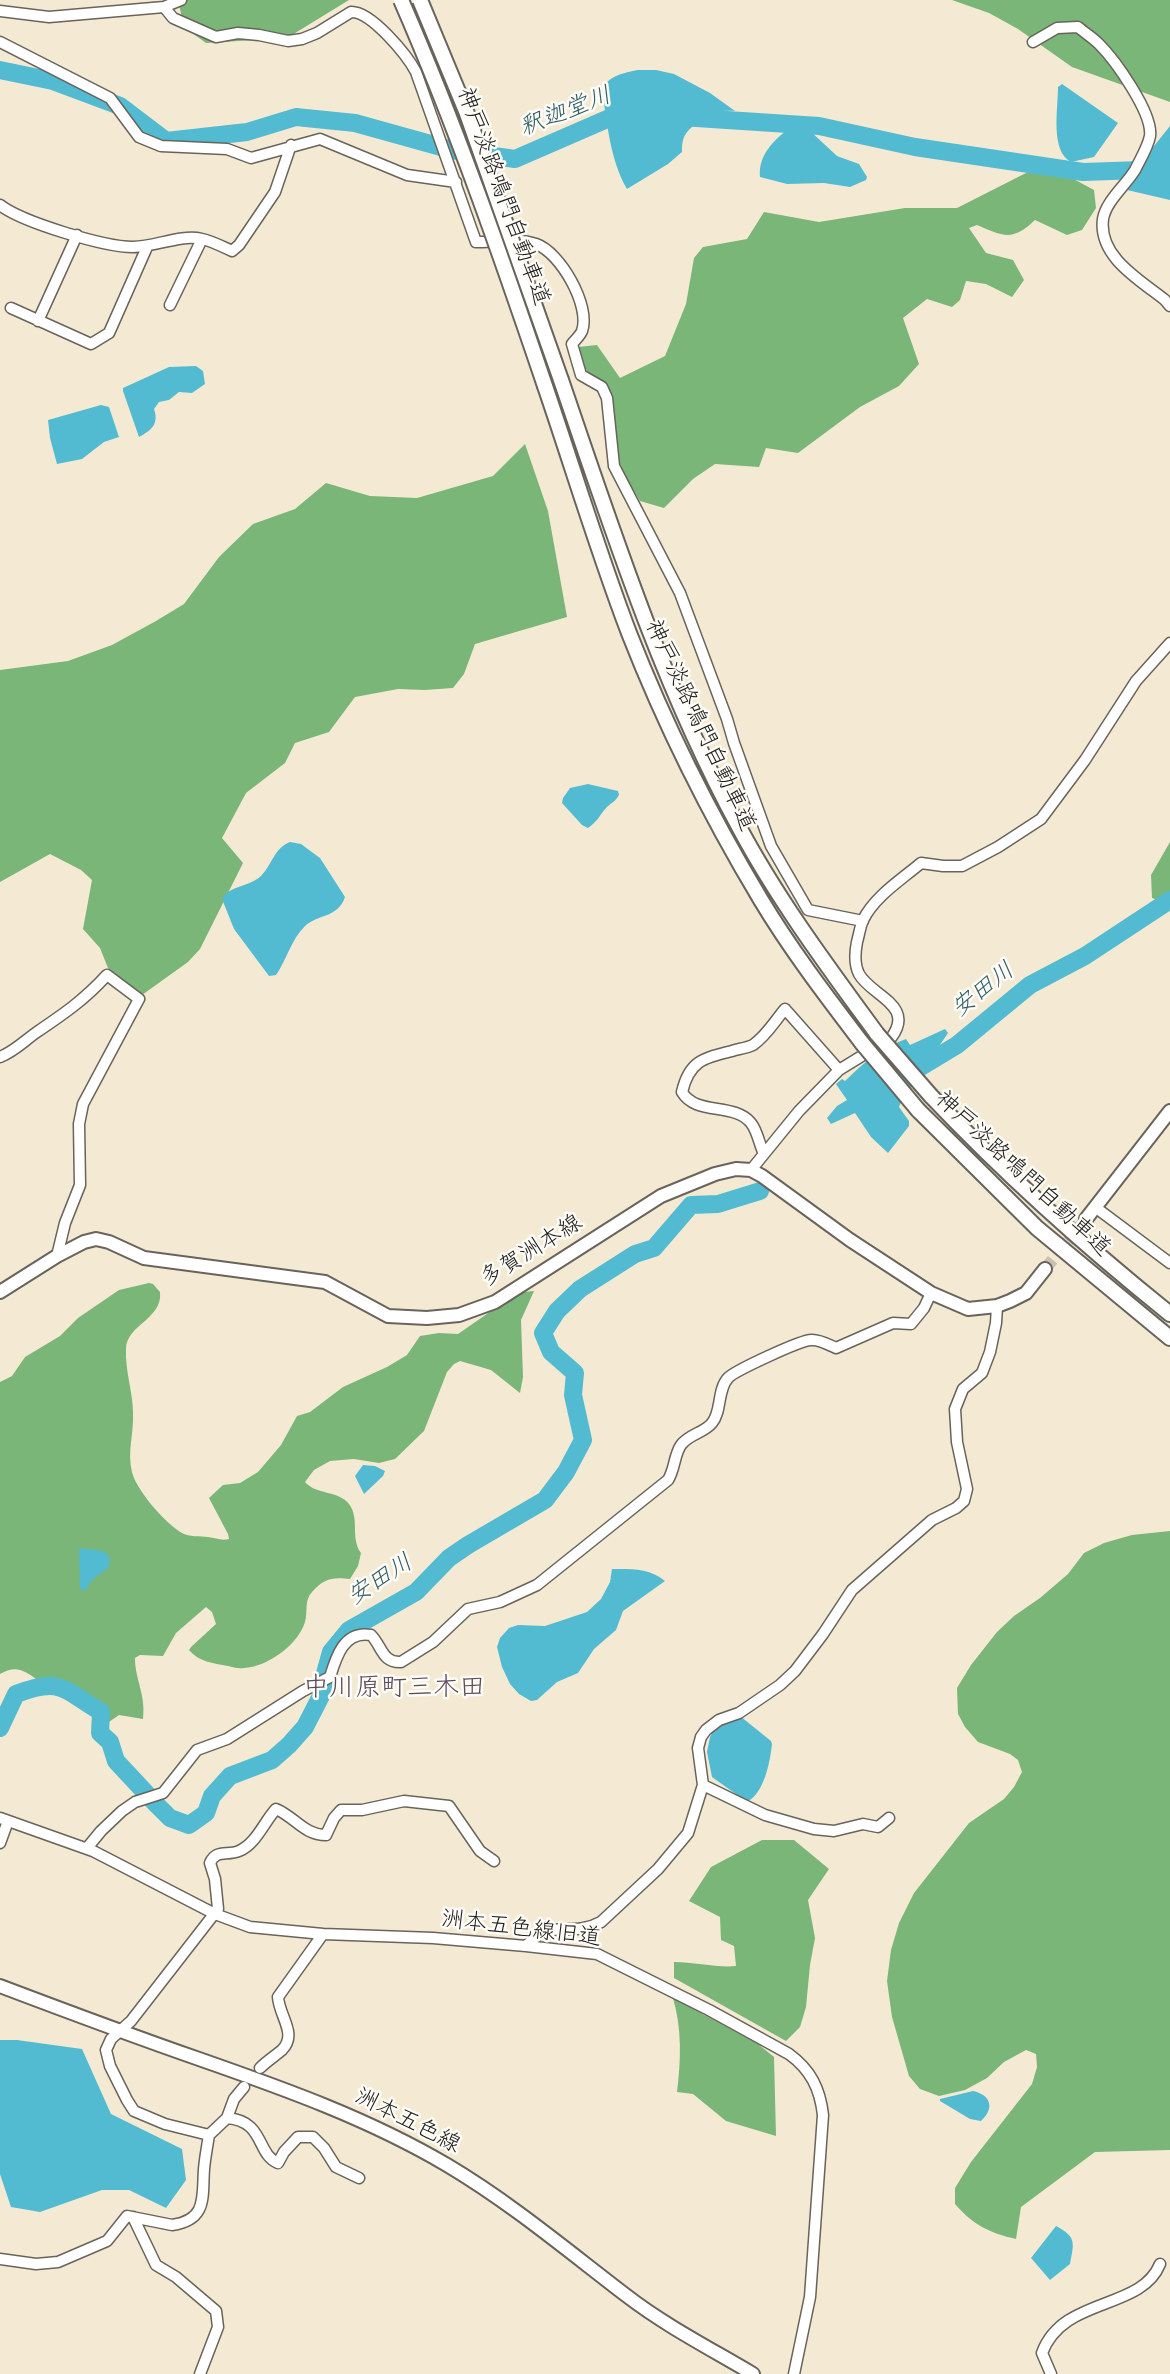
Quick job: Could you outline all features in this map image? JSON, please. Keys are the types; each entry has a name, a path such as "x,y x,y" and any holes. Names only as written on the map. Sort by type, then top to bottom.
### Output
{"highway":[{"name":"神戸淡路鳴門自動車道","path":"401,0 469,167 630,634 724,838 762,902 815,981 918,1110 1037,1228 1170,1338"},
{"name":"神戸淡路鳴門自動車道","path":"420,0 471,123 645,623 675,698 739,829 831,971 877,1034 931,1096 988,1157 1167,1311"}],"main road":[{"path":"1086,1219 1170,1111"},
{"name":"多賀洲本線","path":"0,1292 57,1255 96,1239 144,1258 325,1282 388,1316 427,1318 459,1315 495,1302 661,1196 715,1174 736,1169 751,1170"},
{"path":"751,1170 931,1293 968,1309 997,1306 1026,1293 1045,1269"},
{"name":"洲本五色線","path":"0,1986 335,2108 447,2164 507,2204 668,2324 753,2374"}],"street":[{"path":"0,11 49,17 164,7 181,0"},
{"path":"164,7 173,18 216,37 239,33 288,41 317,33 351,12 358,12 367,17 409,60 476,242 529,242 540,245 556,259 573,281 583,317 583,329 572,344 582,375 602,387 607,398 614,466 680,593 771,846 808,910 863,920"},
{"path":"1033,42 1057,28 1078,27 1099,44 1125,79 1145,113 1150,135 1134,171 1103,218 1104,228 1117,262 1170,306"},
{"path":"0,42 111,99 139,137 161,146 227,149 251,158 320,139 408,175 456,182"},
{"path":"0,205 30,221 113,246 147,247 185,239 202,239 232,251 239,245 275,191 291,145"},
{"path":"38,321 77,235"},
{"path":"170,305 202,239"},
{"path":"10,308 92,344 109,332 147,247"},
{"path":"751,1170 799,1111 839,1070 891,1038 897,1031 899,1020 896,1010 859,974 854,954 863,920 881,895 921,863 962,866 998,847 1041,818 1085,760 1136,681 1170,643"},
{"path":"0,1057 13,1052 72,1009 107,975 139,999 83,1104 79,1124 80,1185 65,1223 57,1255"},
{"path":"764,1154 751,1123 741,1115 695,1104 686,1099 682,1092 686,1076 693,1065 751,1046 770,1031 785,1009 839,1070"},
{"path":"1095,1207 1170,1263"},
{"path":"88,1849 101,1831 122,1811 135,1802 151,1798 167,1789 197,1750 227,1739 330,1677 340,1651 347,1641 357,1635 371,1635 386,1658 401,1662 433,1642 468,1609 500,1602 537,1585 668,1480 676,1454 683,1443 707,1428 716,1417 719,1398 728,1377 793,1344 813,1339 836,1348 893,1323 911,1324 924,1308 931,1293"},
{"path":"526,1946 541,1932 594,1926 610,1915 658,1869 685,1839 691,1825 703,1785 698,1748 706,1730 719,1720 739,1713 780,1685 795,1671 852,1590 932,1520 964,1501 967,1489 957,1442 955,1409 963,1389 982,1374 990,1352 997,1306"},
{"path":"703,1785 765,1815 814,1829 834,1831 863,1824 878,1828 889,1818"},
{"path":"209,2135 165,2124 134,2111 110,2066 106,2050 111,2039 131,2021 215,1914 219,1904 211,1860 218,1854 236,1853 243,1849 276,1810 284,1813 301,1828 326,1835 341,1810 362,1810 404,1801 449,1806 480,1851 494,1861"},
{"path":"0,1843 4,1819"},
{"name":"洲本五色線旧道","path":"4,1819 88,1849 165,1886 215,1914 250,1927 323,1934 433,1938 591,1953 611,1960 776,2046 801,2063 820,2093 823,2115 810,2297 794,2374"},
{"path":"260,2068 283,2049 290,2039 278,1997 323,1934"},
{"path":"0,2259 36,2264 58,2262 107,2241 127,2216 173,2225 194,2217 203,2205 209,2135 227,2118 234,2099 243,2087"},
{"path":"227,2118 240,2119 257,2132 273,2161 278,2163 298,2137 313,2137 336,2167 359,2178"},
{"path":"133,2217 156,2264 216,2311 218,2327 200,2374"},
{"path":"1051,2374 1042,2353 1046,2342 1057,2328 1077,2314 1148,2283 1160,2264"}],"green space":[{"path":"178,0 349,0 287,38 206,43 184,27"},
{"path":"952,0 1170,0 1170,102 1072,67 1018,29 989,13"},
{"path":"1028,172 1066,175 1094,190 1096,208 1082,230 1067,235 1035,220 1020,232 1007,235 977,225 969,228 986,253 1013,260 1024,280 1012,297 986,284 966,281 960,300 952,307 927,299 903,318 919,364 899,386 860,407 798,453 766,448 759,467 715,464 693,479 664,508 640,501 617,456 610,390 586,370 578,347 597,345 620,378 665,356 686,304 694,258 703,247 747,239 764,212 819,222 905,208 957,208"},
{"path":"525,444 548,511 567,617 475,644 464,674 453,688 398,689 355,697 329,732 295,743 285,763 246,793 222,838 243,863 200,949 188,962 142,995 108,968 100,948 83,929 92,880 81,870 50,854 0,882 0,670 68,661 112,645 156,621 184,604 219,557 253,524 295,509 326,483 370,496 417,498 493,476"},
{"path":"1170,842 1170,904 1152,898 1151,875"},
{"path":"149,1283 160,1292 159,1301 151,1316 132,1334 126,1349 133,1405 130,1457 132,1472 145,1497 175,1529 188,1535 223,1540 229,1539 228,1534 209,1498 223,1485 240,1483 258,1472 281,1445 297,1416 310,1412 343,1387 407,1355 420,1336 458,1334 507,1300 523,1292 534,1291 521,1320 523,1377 520,1393 491,1370 460,1361 447,1372 424,1431 395,1459 379,1463 354,1459 330,1461 314,1470 305,1482 315,1489 339,1496 349,1504 354,1515 356,1541 361,1553 358,1566 350,1579 325,1581 316,1587 307,1602 305,1622 296,1639 272,1659 253,1667 238,1668 202,1660 189,1650 216,1624 212,1612 206,1607 176,1633 163,1656 140,1655 135,1658 143,1702 143,1719 119,1715 106,1724 103,1710 65,1686 40,1682 16,1669 0,1674 0,1382 12,1376 25,1357 60,1336 78,1318 119,1290"},
{"path":"1170,1531 1170,2150 1095,2152 1021,2207 1016,2239 975,2223 955,2204 955,2188 971,2162 1032,2084 1037,2067 1036,2054 1026,2050 965,2090 939,2096 920,2089 909,2076 892,2017 887,1981 891,1950 899,1923 914,1893 969,1823 1004,1799 1022,1772 1018,1760 1010,1754 978,1742 958,1714 957,1688 971,1665 997,1632 1068,1574 1084,1553 1104,1543 1132,1535"},
{"path":"762,1840 794,1840 829,1869 808,1900 815,1938 806,2007 800,2027 786,2041 674,1978 674,1962 736,1966 734,1946 721,1940 720,1917 689,1901 711,1867"},
{"path":"673,1998 758,2044 774,2057 776,2136 726,2121 693,2094 677,2092 680,2045"}],"water":[{"path":"638,70 674,74 710,93 735,111 714,113 697,123 685,135 682,152 668,164 627,189 613,153 602,89 613,78"},
{"path":"1062,84 1118,123 1094,157 1071,162 1064,157 1060,149 1057,117 1058,87"},
{"path":"1170,126 1170,200 1127,190 1150,151"},
{"path":"790,128 809,130 837,156 859,164 867,177 866,180 850,187 824,183 787,184 760,177 764,155"},
{"path":"196,366 203,371 205,384 192,393 179,392 169,400 159,402 154,409 156,419 153,426 139,437 123,388 169,367"},
{"path":"101,405 109,407 119,437 104,442 82,459 57,464 48,420"},
{"path":"588,784 618,791 619,795 588,828 562,803 570,788"},
{"path":"290,842 301,844 320,858 345,897 338,909 305,926 296,937 276,975 269,976 234,929 222,899 230,891 261,876 280,848"},
{"path":"945,1029 948,1033 901,1102 899,1107 909,1121 909,1126 888,1153 871,1137 855,1113 831,1124 827,1118 837,1106 847,1100 836,1084 842,1079 845,1081 858,1068 897,1042 906,1039 910,1045"},
{"path":"363,1465 375,1466 385,1471 364,1494 355,1476"},
{"path":"79,1548 103,1551 110,1557 109,1567 92,1580 85,1591 80,1589"},
{"path":"612,1569 647,1571 665,1581 623,1611 616,1630 594,1649 578,1673 557,1682 537,1700 531,1701 519,1694 510,1684 502,1667 497,1647 500,1638 509,1628 518,1625 545,1626 587,1612 601,1599 610,1582"},
{"path":"740,1716 772,1744 762,1785 747,1802 712,1777 707,1752 710,1737 717,1724"},
{"path":"0,2040 82,2049 111,2114 182,2149 186,2180 166,2208 129,2190 102,2190 40,2212 11,2207 0,2174"},
{"path":"973,2091 984,2096 989,2103 988,2111 981,2121 970,2119 940,2101 940,2099"},
{"path":"1056,2226 1071,2237 1072,2251 1070,2264 1050,2280 1031,2258"}],"waterway":[{"name":"釈迦堂川","path":"0,70 53,81 120,106 166,141 247,132 296,117 355,123 452,150 515,159 621,113 629,113"},
{"name":"釈迦堂川","path":"681,117 819,126 915,147 1083,172 1170,169"},
{"name":"安田川","path":"909,1074 957,1045 1030,985 1085,956 1170,900"},
{"name":"安田川","path":"0,1728 16,1694 43,1686 61,1688 101,1712 100,1733 110,1742 116,1761 170,1818 189,1825 206,1813 212,1796 230,1776 272,1760 305,1727 322,1694 331,1652 349,1630 416,1592 449,1558 545,1500 566,1472 583,1440 573,1395 575,1373 551,1352 543,1333 557,1311 580,1289 635,1254 654,1248 691,1205 718,1204 760,1191"}],"tunnel":[{"path":"1045,1269 1086,1219"}],"district":[{"name":"中川原町三木田","path":"394,1690"}]}
